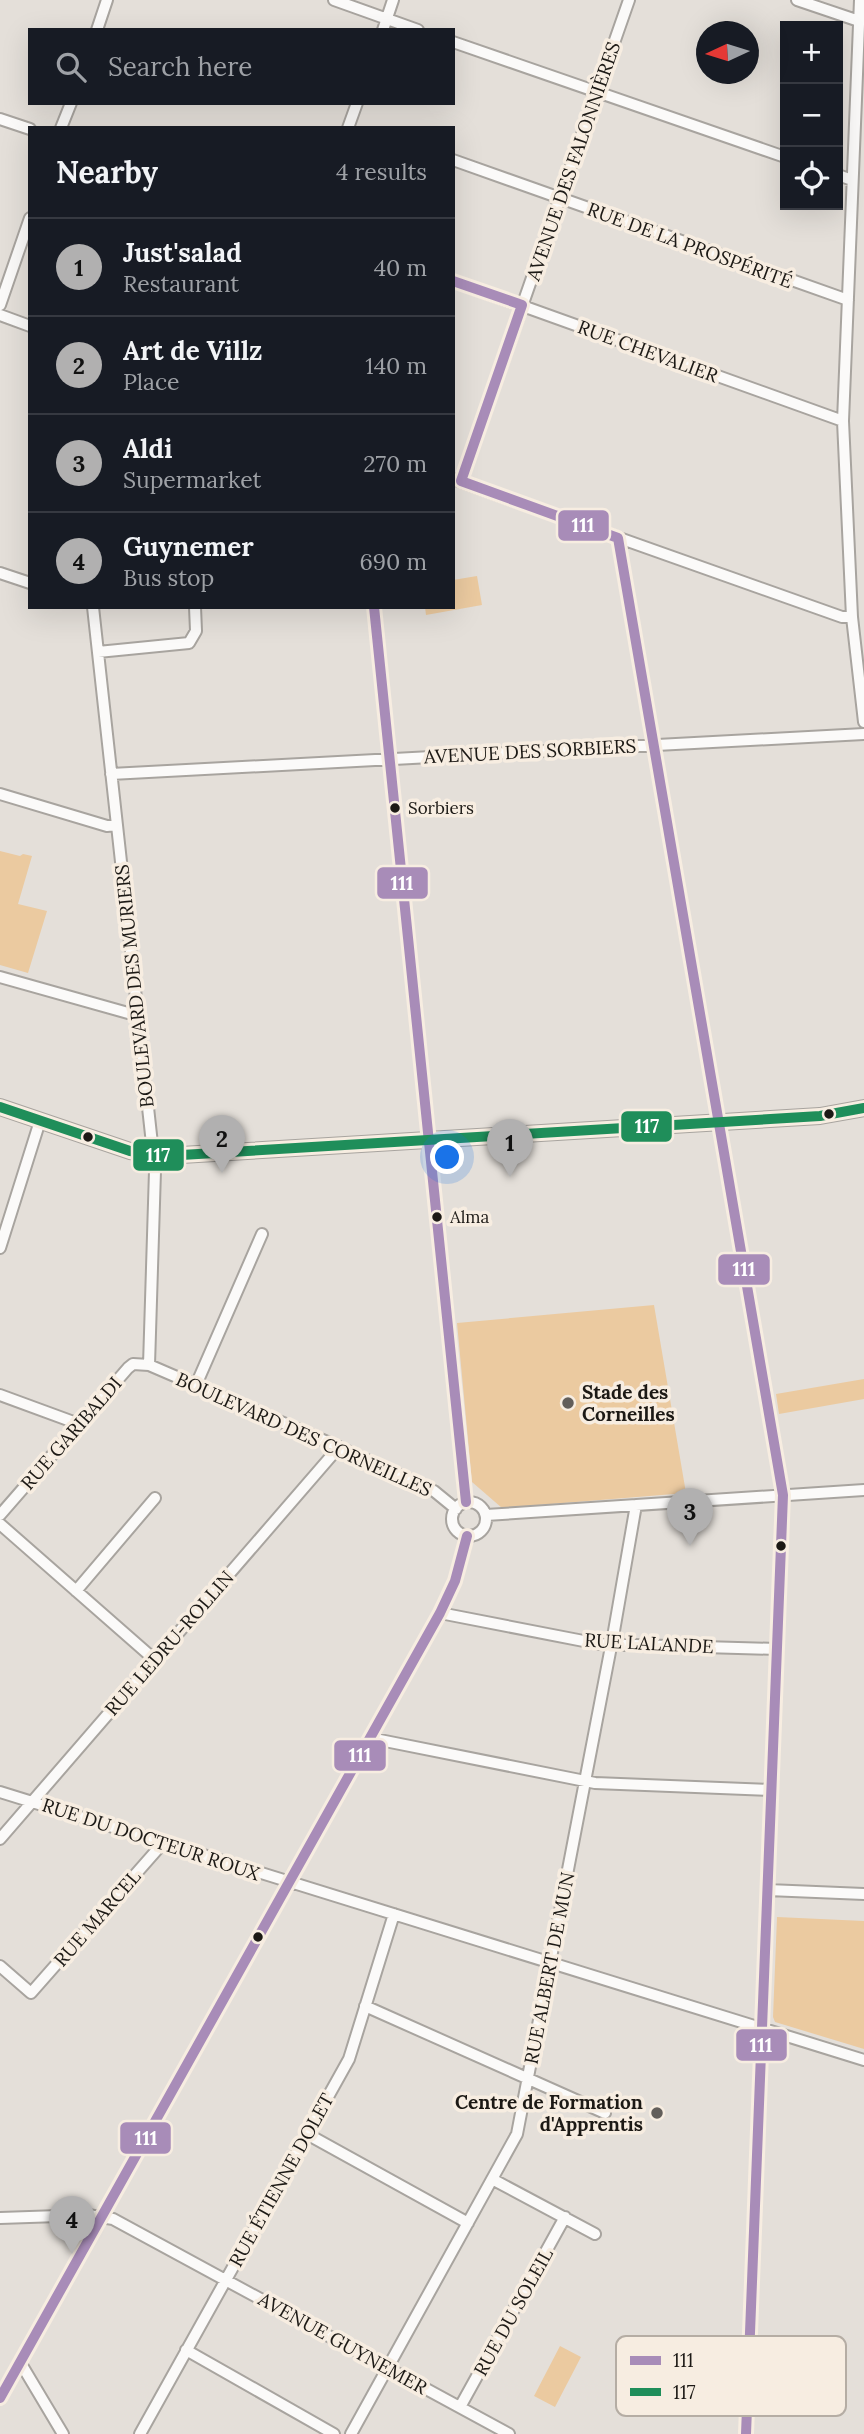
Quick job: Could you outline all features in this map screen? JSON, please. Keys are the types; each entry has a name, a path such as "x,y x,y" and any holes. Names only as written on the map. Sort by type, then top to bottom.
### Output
{"main road":[{"path":"0,1107 130,1151 153,1155 718,1123 820,1116 864,1108"}],"street":[{"path":"98,28 107,0"},
{"path":"334,0 385,24 407,28"},
{"path":"385,24 393,0"},
{"name":"AVENUE DES FALONNIÈRES","path":"457,480 522,305 629,0"},
{"path":"797,0 859,21"},
{"path":"860,0 843,421 852,617 864,722"},
{"path":"455,43 780,155"},
{"path":"62,126 70,105"},
{"path":"349,126 356,105"},
{"path":"0,119 28,128"},
{"name":"RUE DE LA PROSPÉRITÉ","path":"455,161 848,300"},
{"path":"843,177 852,180"},
{"path":"0,305 28,224"},
{"name":"RUE CHEVALIER","path":"455,282 843,421"},
{"path":"0,315 28,325"},
{"path":"457,480 842,617 852,617"},
{"path":"618,538 783,1495 750,2336"},
{"path":"0,573 28,582"},
{"name":"BOULEVARD DES MURIERS","path":"93,609 155,1171 149,1365"},
{"path":"98,652 188,643 196,631 195,609"},
{"path":"374,609 429,1139 461,1506"},
{"name":"AVENUE DES SORBIERS","path":"111,774 864,734"},
{"path":"0,794 107,826 117,825"},
{"path":"0,977 137,1014"},
{"path":"0,1248 40,1121"},
{"path":"196,1385 262,1234"},
{"name":"RUE GARIBALDI","path":"0,1516 128,1368 133,1364 149,1365"},
{"name":"BOULEVARD DES CORNEILLES","path":"149,1365 339,1447 461,1506"},
{"path":"0,1395 79,1424"},
{"name":"RUE LEDRU-ROLLIN","path":"0,1839 339,1447"},
{"path":"486,1516 864,1490"},
{"path":"76,1591 155,1498"},
{"path":"461,1506 481,1506 486,1516 485,1526 477,1534 467,1536 454,1525 453,1514 461,1506"},
{"name":"RUE ALBERT DE MUN","path":"351,2434 517,2134 636,1506"},
{"path":"0,1524 155,1660"},
{"path":"0,2399 440,1613 455,1581 467,1536"},
{"name":"RUE LALANDE","path":"440,1613 599,1644 777,1649"},
{"path":"370,1738 595,1783 772,1790"},
{"name":"RUE DU DOCTEUR ROUX","path":"0,1792 864,2060"},
{"name":"RUE MARCEL","path":"0,1966 31,1993 163,1843"},
{"path":"768,1890 864,1894"},
{"name":"RUE ÉTIENNE DOLET","path":"140,2434 349,2059 394,1914"},
{"path":"365,2006 605,2113"},
{"path":"307,2134 468,2223"},
{"path":"492,2179 595,2234"},
{"path":"0,2218 103,2216"},
{"name":"AVENUE GUYNEMER","path":"103,2216 509,2434"},
{"name":"RUE DU SOLEIL","path":"460,2407 565,2217"},
{"path":"186,2350 334,2434"},
{"path":"20,2362 63,2434"},
{"path":"746,2434 747,2416"}],"shaded area":[{"path":"477,576 482,605 426,615 425,609 455,609 455,580"},
{"path":"0,851 32,856 18,904 47,911 28,973 0,965"},
{"name":"Stade des Corneilles","path":"654,1305 686,1493 502,1508 472,1482 457,1323"},
{"path":"864,1379 864,1399 779,1414 776,1394"},
{"path":"777,1917 864,1921 864,2049 775,2022"},
{"path":"560,2346 581,2357 555,2407 534,2396"}],"transit line":[{"name":"111","path":"455,282 522,305 461,481 618,538 783,1495 750,2336"},
{"name":"111","path":"374,609 466,1502"},
{"name":"117","path":"0,1107 130,1151 165,1156 820,1116 864,1108"},
{"name":"111","path":"0,2398 440,1613 455,1581 467,1536"},
{"name":"111","path":"746,2434 747,2416"}],"place":[{"name":"Sorbiers","path":"395,808"},
{"name":"Art de Villz","path":"222,1173"},
{"name":"Just'salad","path":"510,1177"},
{"name":"Alma","path":"437,1217"},
{"name":"Stade des Corneilles","path":"568,1403"},
{"name":"Aldi","path":"690,1546"},
{"name":"Centre de Formation d'Apprentis","path":"657,2113"},
{"name":"Guynemer","path":"72,2254"}]}
